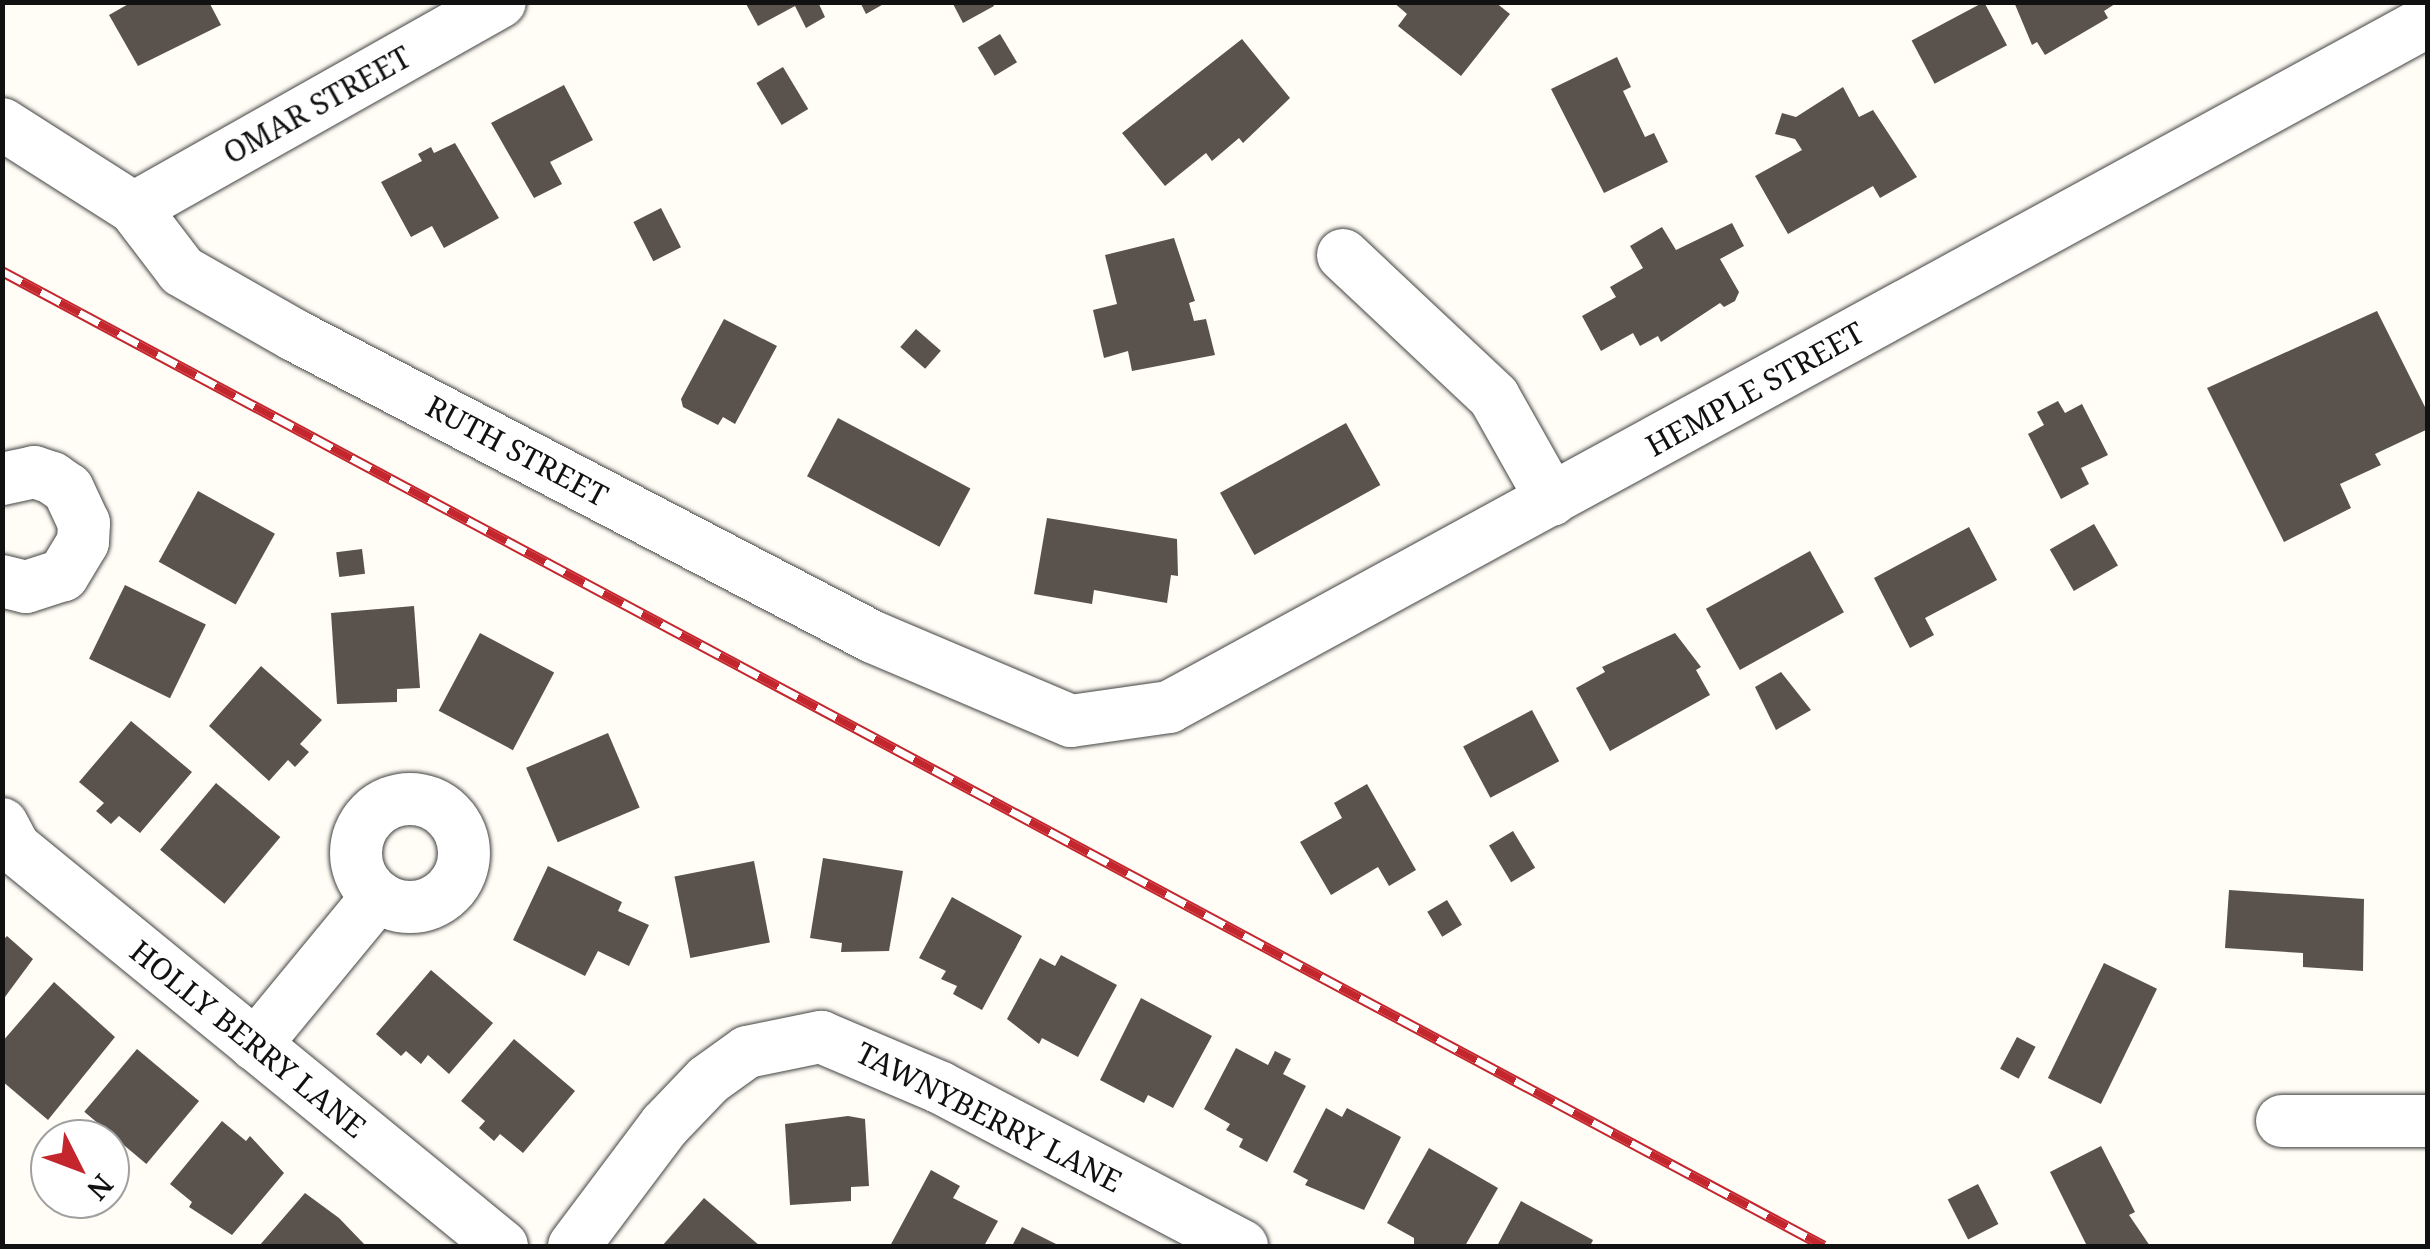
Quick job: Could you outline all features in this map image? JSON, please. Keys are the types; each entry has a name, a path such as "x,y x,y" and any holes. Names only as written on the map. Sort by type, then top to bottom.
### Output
{"street":[{"name":"OMAR STREET","path":"134,208 500,2"},
{"name":"HEMPLE STREET","path":"1071,720 1169,707 2428,21"},
{"name":"RUTH STREET","path":"2,124 134,208 182,271 294,335 873,637 1071,720"},
{"path":"1343,254 1494,398 1552,500"},
{"path":"2,479 34,472 52,478 68,488 84,523 83,542 63,574 46,584 4,588"},
{"name":"HOLLY BERRY LANE","path":"2,824 15,848 502,1246"},
{"path":"255,1045 378,896"},
{"name":"TAWNYBERRY LANE","path":"574,1246 664,1125 708,1080 747,1052 822,1037 941,1088 1242,1246"},
{"path":"2282,1121 2428,1120"}],"building":[{"path":"132,2 209,2 221,25 138,66 109,15"},
{"path":"745,2 818,2 825,17 806,28 795,6 758,26"},
{"path":"860,2 887,2 866,14"},
{"path":"952,2 992,2 994,6 963,23"},
{"path":"1393,2 1495,2 1510,14 1461,76 1398,26 1407,14"},
{"path":"1984,2 2007,45 1935,84 1912,40"},
{"path":"2014,2 2118,2 2104,11 2108,18 2045,55 2037,42 2032,45"},
{"path":"1000,34 1017,62 995,76 978,47"},
{"path":"1242,39 1290,98 1243,143 1239,138 1212,161 1206,153 1165,186 1122,133"},
{"path":"1617,57 1631,87 1623,91 1645,137 1654,133 1668,162 1604,193 1551,89"},
{"path":"783,67 808,109 782,125 756,83"},
{"path":"564,85 593,140 550,162 562,184 534,198 491,123"},
{"path":"1843,87 1859,117 1873,110 1917,177 1880,198 1873,186 1788,234 1755,176 1802,150 1795,139 1775,134 1782,113 1796,117"},
{"path":"455,143 499,218 444,248 432,226 411,237 381,182 422,161 418,154 431,147 434,153"},
{"path":"661,208 681,247 653,261 633,222"},
{"path":"1732,223 1744,246 1720,259 1739,292 1735,301 1724,307 1720,303 1661,342 1658,336 1640,346 1633,333 1601,351 1582,316 1616,297 1610,287 1643,268 1630,246 1662,227 1676,250"},
{"path":"1174,238 1195,301 1189,303 1194,321 1206,319 1215,355 1132,371 1128,351 1104,358 1093,310 1117,304 1105,255"},
{"path":"2377,311 2428,413 2428,429 2375,454 2381,465 2340,484 2351,508 2284,542 2207,388"},
{"path":"724,319 777,346 735,424 723,417 718,425 683,407 681,399"},
{"path":"916,329 941,351 925,369 900,347"},
{"path":"2058,401 2065,413 2082,404 2108,455 2081,468 2089,484 2061,499 2028,434 2044,425 2037,412"},
{"path":"838,418 970,488 939,547 807,476"},
{"path":"1346,423 1380,485 1254,555 1220,493"},
{"path":"198,491 275,534 236,605 159,562"},
{"path":"1047,518 1177,539 1178,576 1171,575 1167,603 1094,590 1092,604 1034,594"},
{"path":"2094,524 2118,566 2074,591 2050,550"},
{"path":"1969,527 1997,580 1925,618 1934,635 1910,648 1874,578"},
{"path":"362,549 365,574 339,577 336,552"},
{"path":"1810,551 1844,612 1740,670 1706,609"},
{"path":"125,585 206,624 170,698 89,659"},
{"path":"414,606 420,688 397,689 397,702 337,704 331,613"},
{"path":"480,633 554,672 513,750 439,711"},
{"path":"1675,633 1701,667 1696,670 1710,695 1610,751 1576,688 1605,672 1602,667"},
{"path":"261,666 322,720 300,744 309,752 295,767 288,760 269,781 209,726"},
{"path":"1781,672 1811,710 1776,730 1755,687"},
{"path":"1532,710 1559,761 1490,798 1463,747"},
{"path":"131,721 192,772 140,833 119,816 111,824 96,811 104,803 79,782"},
{"path":"608,733 640,808 558,842 526,768"},
{"path":"216,783 280,837 224,904 160,850"},
{"path":"1367,784 1416,870 1389,886 1378,867 1331,895 1300,842 1342,818 1334,803"},
{"path":"1513,831 1535,868 1511,882 1489,845"},
{"path":"823,858 903,871 889,951 841,952 842,943 810,938"},
{"path":"754,861 770,942 690,958 674,876"},
{"path":"548,866 622,902 618,911 649,925 629,966 598,951 585,976 513,940"},
{"path":"2229,890 2364,899 2363,971 2303,967 2303,953 2225,948"},
{"path":"952,897 1022,936 982,1010 953,994 957,986 941,979 946,971 919,958"},
{"path":"1447,900 1462,925 1442,937 1427,912"},
{"path":"7,936 33,959 2,1001 2,941"},
{"path":"1061,955 1117,985 1078,1057 1042,1038 1039,1044 1007,1019 1040,958 1055,966"},
{"path":"2104,963 2157,989 2101,1104 2048,1078"},
{"path":"431,970 493,1023 449,1074 428,1055 421,1064 406,1051 401,1056 376,1034"},
{"path":"54,982 115,1037 49,1119 2,1081 2,1042"},
{"path":"1141,998 1212,1036 1173,1108 1148,1095 1144,1103 1100,1080"},
{"path":"2017,1037 2036,1047 2019,1079 2000,1069"},
{"path":"514,1039 575,1091 523,1153 500,1134 494,1141 479,1128 485,1121 461,1101"},
{"path":"1236,1048 1268,1065 1275,1051 1291,1059 1283,1074 1306,1086 1267,1162 1239,1147 1243,1139 1226,1130 1230,1124 1204,1109"},
{"path":"137,1049 199,1101 146,1164 130,1150 130,1119 93,1119 84,1112"},
{"path":"1326,1108 1342,1117 1347,1108 1401,1137 1364,1210 1305,1185 1308,1180 1293,1172"},
{"path":"848,1116 865,1119 869,1186 851,1187 851,1201 790,1205 785,1124"},
{"path":"222,1121 246,1141 250,1136 284,1173 232,1235 189,1207 192,1202 170,1184"},
{"path":"2101,1146 2135,1212 2129,1215 2150,1246 2087,1246 2050,1172"},
{"path":"1429,1148 1498,1188 1465,1246 1414,1246 1414,1238 1387,1223"},
{"path":"931,1170 960,1186 953,1198 998,1221 984,1246 890,1246"},
{"path":"1978,1184 1998,1224 1968,1240 1948,1199"},
{"path":"305,1193 339,1218 366,1246 259,1246"},
{"path":"704,1198 760,1246 662,1246"},
{"path":"1521,1201 1593,1240 1590,1246 1497,1246"},
{"path":"1022,1227 1060,1246 1012,1246"}],"railway":[{"path":"2,271 1824,1246"}]}
